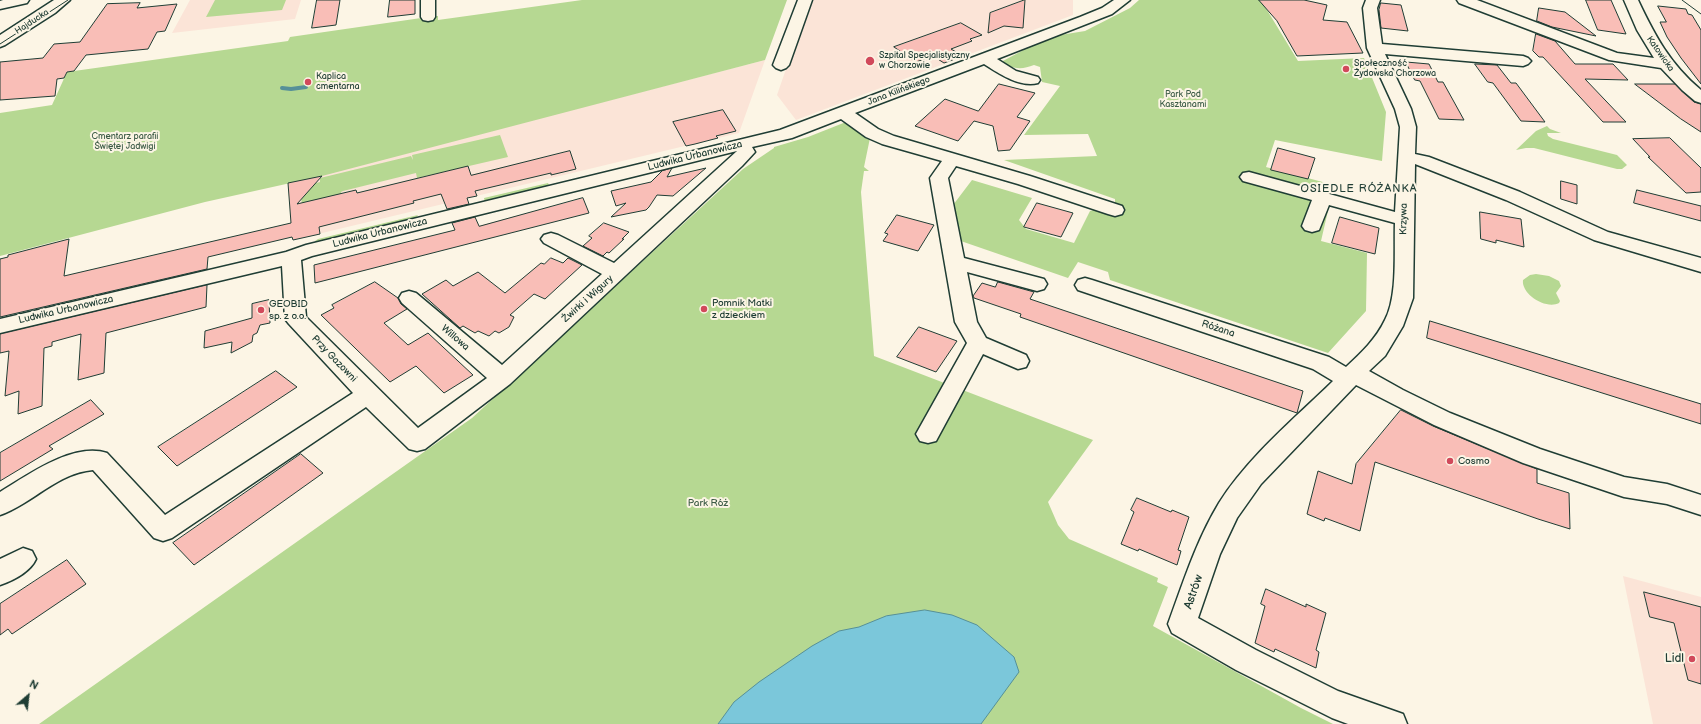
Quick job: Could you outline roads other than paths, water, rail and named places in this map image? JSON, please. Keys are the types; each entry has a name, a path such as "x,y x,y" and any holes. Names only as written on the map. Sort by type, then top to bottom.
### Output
{"street":[{"path":"0,5 22,0"},
{"name":"Hajducka","path":"0,42 45,14 63,0"},
{"path":"428,0 428,17"},
{"path":"781,65 805,0"},
{"name":"Krzywa","path":"1351,376 1377,350 1396,321 1403,298 1404,220 1408,127 1403,109 1375,48 1370,8 1373,0"},
{"path":"1464,0 1614,56 1665,64"},
{"name":"Katowicka","path":"1631,0 1647,37 1665,64 1675,76 1701,98"},
{"path":"1085,20 1091,2 1120,3"},
{"name":"Jana Kilińskiego","path":"751,143 794,132 1085,20 1120,3"},
{"path":"1375,48 1523,61"},
{"path":"986,58 1010,74 1032,80"},
{"path":"844,113 872,132 888,140 1024,180 1115,210"},
{"name":"Ludwika Urbanowicza","path":"0,326 291,257 306,251 751,143"},
{"name":"Żwirki i Wigury","path":"417,442 502,378 736,162 746,152 751,143"},
{"path":"1406,157 1423,161 1513,196 1601,236 1701,265"},
{"path":"952,159 939,178 966,322 978,343 1018,361"},
{"path":"1249,176 1404,220"},
{"path":"1312,226 1322,197"},
{"path":"551,239 616,273"},
{"name":"Przy Gazowni","path":"291,257 296,319 368,394 417,442"},
{"path":"954,262 1038,284"},
{"name":"Różana","path":"1085,285 1321,363 1442,419 1532,456 1624,487 1667,494 1701,505"},
{"name":"Willowa","path":"409,298 502,378"},
{"path":"928,434 978,343"},
{"name":"Astrów","path":"1351,376 1252,477 1228,511 1207,553 1182,624 1246,660 1332,704 1392,724"},
{"path":"0,505 42,479 76,462 98,460 163,530 368,394"},
{"path":"0,574 22,559"}],"water":[{"path":"925,610 952,615 977,625 1014,657 1019,672 981,724 718,724 734,702 759,682 812,646 839,631 859,627 886,616"}],"waterway":[{"path":"282,88 291,89 306,87"}],"tram line":[{"path":"0,44 68,0"},
{"path":"1682,0 1701,14"}],"place":[{"name":"Szpital Specjalistyczny w Chorzowie","path":"870,61"},
{"name":"Społeczność Żydowska Chorzowa","path":"1346,69"},
{"name":"Kaplica cmentarna","path":"308,82"},
{"name":"Pomnik Matki z dzieckiem","path":"704,309"},
{"name":"GEOBID sp. z o.o.","path":"261,310"},
{"name":"Cosmo","path":"1450,461"},
{"name":"Lidl","path":"1692,659"}],"district":[{"name":"OSIEDLE RÓŻANKA","path":"1359,189"}],"park label":[{"name":"Park Pod Kasztanami","path":"1183,100"},
{"name":"Cmentarz parafii Świętej Jadwigi","path":"125,142"},
{"name":"Park Róż","path":"708,503"}]}
